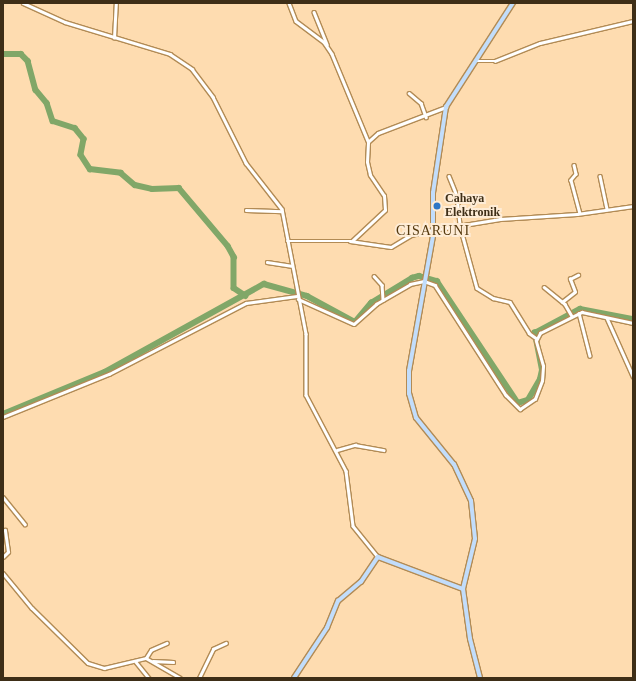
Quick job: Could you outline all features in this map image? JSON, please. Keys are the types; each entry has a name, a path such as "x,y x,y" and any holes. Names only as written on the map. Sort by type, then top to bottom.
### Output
{"main road":[{"path":"480,678 470,639 463,588 475,539 471,501 454,465 416,418 409,394 412,350 433,230 433,193 446,107 513,3"},
{"path":"294,678 327,628 336,605 361,582 378,557 463,588"}],"street":[{"path":"23,3 51,17 114,38 170,54 192,69 227,120 246,163 282,211 295,290 306,334 305,390 310,406 337,450 348,481 353,526 378,557"},
{"path":"114,38 116,3"},
{"path":"289,3 296,21 328,48"},
{"path":"314,12 368,142 369,168 384,196 385,210 352,241"},
{"path":"475,61 495,61 540,43 633,21"},
{"path":"409,93 421,103 426,117"},
{"path":"368,142 378,133 426,117 446,107"},
{"path":"574,165 576,174 572,180 580,213"},
{"path":"3,417 109,374 246,303 297,296 354,324 381,298 424,278 438,287 516,408 530,404 541,385 543,366 536,338 530,335 510,302 493,298 477,288 460,226 457,196 449,176"},
{"path":"600,176 607,209"},
{"path":"287,241 352,241 391,247 411,235 500,218 580,213 633,206"},
{"path":"246,210 282,211"},
{"path":"267,262 291,266"},
{"path":"562,302 575,292 570,279 578,275"},
{"path":"374,276 382,285 381,298"},
{"path":"544,287 562,302 570,314"},
{"path":"536,338 570,314 579,313 633,323"},
{"path":"579,313 590,356"},
{"path":"608,318 633,376"},
{"path":"337,450 355,445 384,450"},
{"path":"3,497 25,524"},
{"path":"3,557 8,552 5,530"},
{"path":"3,573 32,608 87,661 104,668 136,662 146,658 151,650 166,643"},
{"path":"200,678 214,648 226,643"},
{"path":"146,658 180,678"},
{"path":"153,661 173,662"},
{"path":"136,662 149,678"}],"waterway":[{"path":"3,54 21,54 28,61 36,90 47,103 53,121 75,128 84,139 81,155 90,169 121,173 135,185 152,189 179,188 228,246 234,257 234,288 246,296"},
{"path":"3,414 105,372 264,284 307,296 355,322 371,303 412,278 419,276 437,281 518,403 528,400 540,379 542,370 535,333 580,309 633,319"}],"place":[{"name":"Cahaya Elektronik","path":"437,206"}],"district":[{"name":"CISARUNI","path":"433,231"}]}
